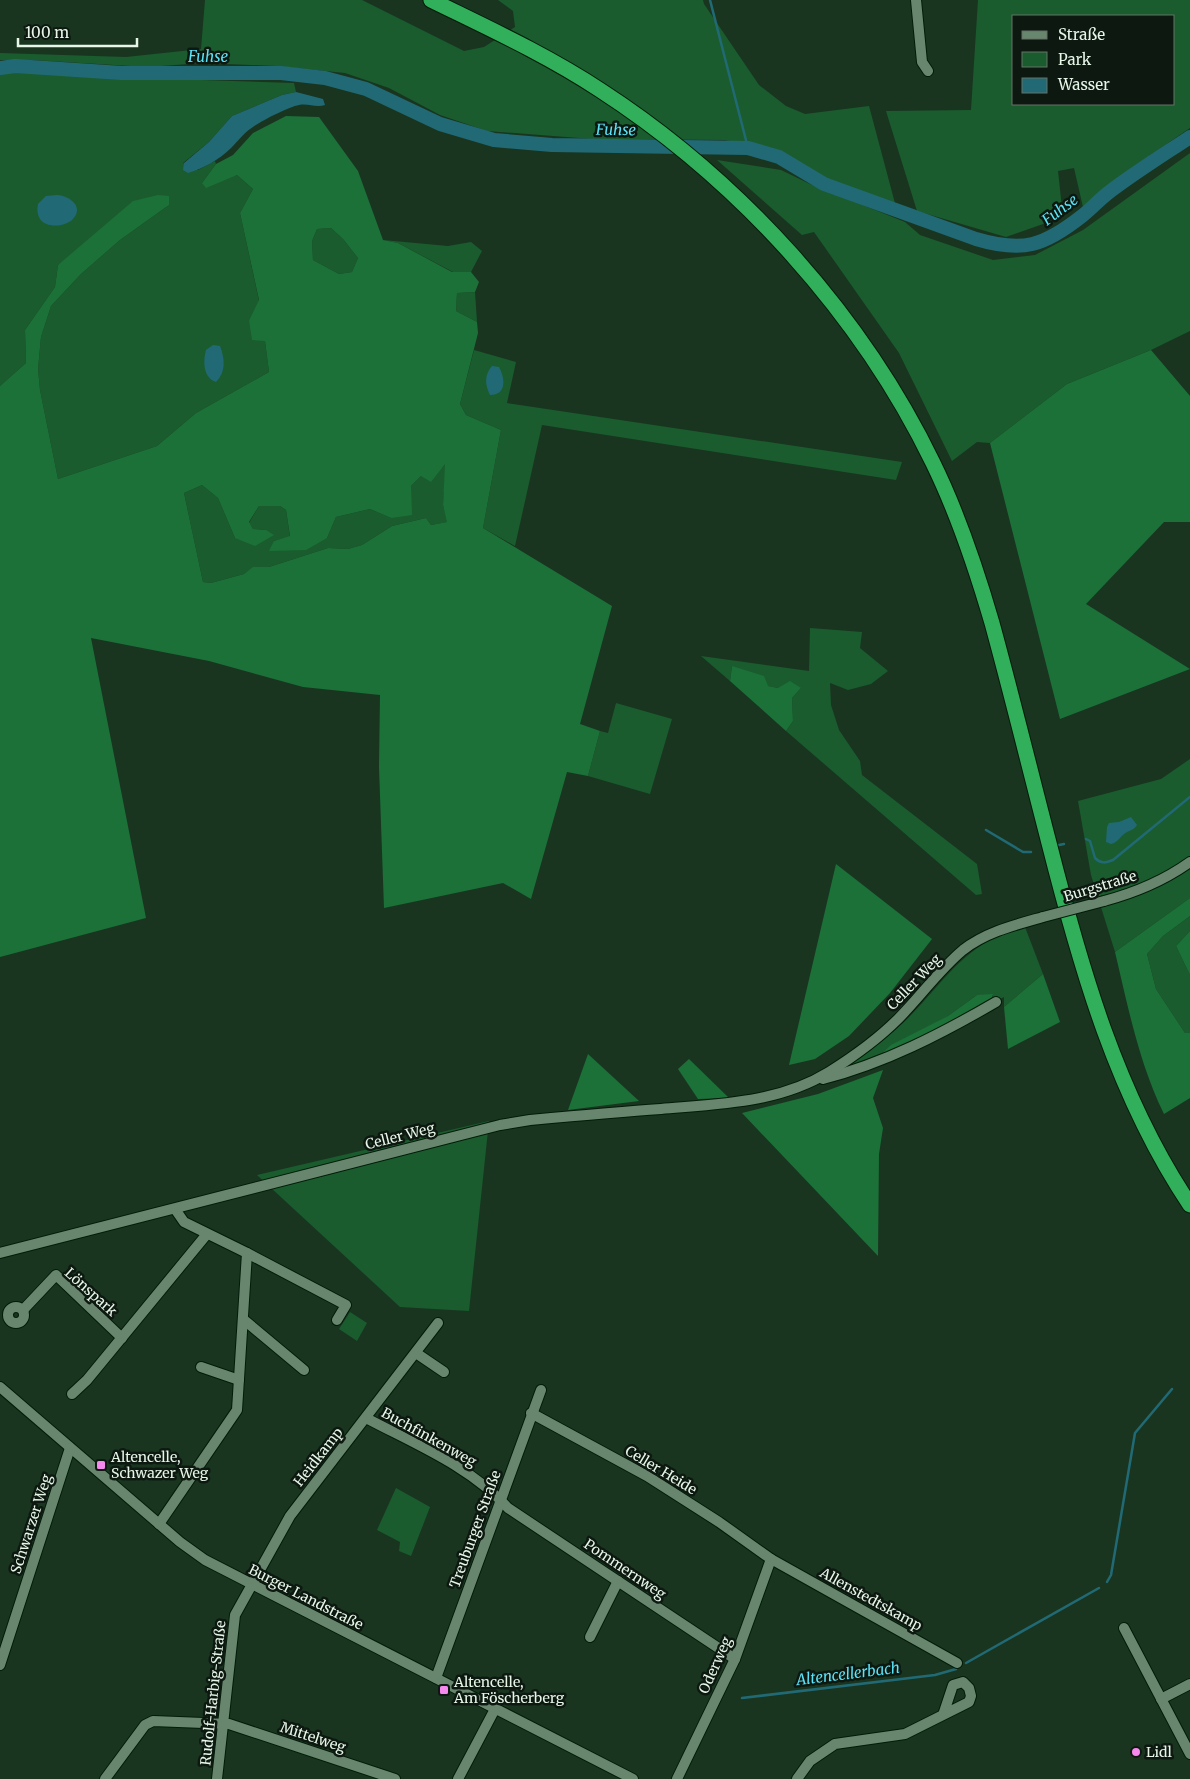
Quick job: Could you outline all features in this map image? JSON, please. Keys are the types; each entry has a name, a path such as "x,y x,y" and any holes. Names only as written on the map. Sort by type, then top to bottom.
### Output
{"highway":[{"path":"431,0 556,63 640,117 717,180 765,226 792,255 838,311 876,364 917,431 950,499 979,578 992,623 1068,919 1095,1009 1122,1079 1164,1162 1190,1205"}],"street":[{"path":"916,0 922,62 928,71"},
{"name":"Burgstraße","path":"1043,917 1122,896 1154,883 1190,862"},
{"name":"Celler Weg","path":"812,1081 851,1057 890,1025 963,951 993,932 1043,917"},
{"name":"Celler Weg","path":"0,1253 500,1125 530,1120 731,1103 770,1096 812,1081 860,1069 908,1050 959,1024 996,1002"},
{"path":"175,1209 184,1222 346,1305 337,1320"},
{"name":"Lönspark","path":"72,1394 87,1380 206,1234"},
{"path":"159,1524 237,1410 247,1253"},
{"name":"Lönspark","path":"23,1310 56,1275 122,1338"},
{"path":"243,1319 304,1370"},
{"name":"Heidkamp","path":"251,1584 290,1516 438,1324"},
{"path":"416,1353 444,1372"},
{"path":"201,1368 239,1380"},
{"name":"Burger Landstraße","path":"0,1387 180,1542 205,1560 633,1779"},
{"name":"Treuburger Straße","path":"436,1678 540,1390"},
{"name":"Celler Heide","path":"531,1413 647,1476 719,1522 771,1559"},
{"name":"Buchfinkenweg","path":"366,1418 447,1460 487,1487 501,1500"},
{"name":"Schwarzer Weg","path":"0,1665 70,1448"},
{"name":"Pommernweg","path":"501,1500 508,1508 735,1659"},
{"name":"Oderweg","path":"677,1779 735,1659 771,1559"},
{"name":"Allenstedtskamp","path":"771,1559 957,1663"},
{"path":"590,1637 618,1581"},
{"name":"Rudolf-Harbig-Straße","path":"217,1779 235,1615 251,1584"},
{"path":"1124,1628 1190,1754"},
{"path":"1161,1699 1190,1684"},
{"path":"458,1779 495,1709"},
{"path":"797,1779 810,1761 836,1744 905,1734 943,1715"},
{"name":"Mittelweg","path":"105,1779 145,1725 153,1721 229,1724 394,1779"}],"green space":[{"path":"205,0 362,0 464,51 484,47 515,27 513,11 498,0 703,0 759,85 786,106 805,114 869,106 896,207 834,184 772,148 724,140 592,139 487,131 440,115 389,88 345,73 276,66 203,63 147,67 32,60 0,60 0,53 126,57 201,49"},
{"path":"978,0 1190,0 1190,128 1130,169 1083,207 1074,168 1058,171 1063,217 1006,237 917,211 886,111 971,110"},
{"path":"20,69 79,76 294,83 296,92 282,95 232,116 209,142 183,163 198,170 215,161 216,164 202,183 237,175 253,189 240,213 259,301 249,320 265,341 269,372 196,413 157,446 58,479 40,390 38,369 41,337 51,306 81,274 120,240 169,205 58,265 55,287 25,330 26,363 0,386 0,74"},
{"path":"286,116 319,117 358,171 383,240 398,243 452,272 471,272 479,282 475,292 457,293 456,311 477,322 478,333 460,404 466,415 501,430 483,528 612,606 580,724 600,731 588,776 567,772 531,899 503,883 384,908 379,767 380,695 303,687 209,661 91,638 146,918 0,957 0,386 26,363 25,330 55,287 58,265 133,201 158,195 169,196 169,205 120,240 81,274 51,306 41,337 38,369 40,390 58,479 157,446 196,413 269,372 265,341 252,340 249,320 259,300 240,213 253,189 237,175 206,188 202,183 216,164 233,155 253,133","holes":["331,228 343,239 358,258 352,272 339,274 313,260 312,241 317,229","445,464 443,505 447,522 431,525 426,518 392,526 362,545 348,549 328,548 269,567 253,567 244,574 211,583 203,582 184,493 202,485 218,498 235,538 255,546 274,535 266,530 253,529 249,522 259,506 280,506 286,510 290,536 274,541 269,551 306,550 327,538 336,517 370,509 391,518 412,515 411,486 421,476 431,482"]},
{"path":"1190,153 1190,331 1151,350 1067,384 990,443 977,442 952,461 899,353 814,232 802,235 717,160 781,170 810,184 905,222 920,235 993,260 1035,255 1083,230"},
{"path":"331,228 343,239 358,258 352,272 339,274 313,260 312,241 317,229"},
{"path":"383,240 448,246 471,242 482,251 471,272 453,272 398,243"},
{"path":"475,292 477,322 456,311 457,293"},
{"path":"474,350 516,362 507,403 902,462 896,480 542,425 515,546 483,528 501,430 466,415 460,404"},
{"path":"1151,350 1190,396 1190,522 1164,522 1086,604 1190,669 1060,719 990,443 1067,384"},
{"path":"446,463 443,505 448,522 431,525 426,518 392,526 362,545 348,549 328,548 269,567 253,568 244,574 211,583 203,582 184,493 202,485 218,498 235,538 266,530 253,529 249,523 259,506 280,506 286,510 290,537 274,541 327,538 336,517 370,509 391,518 411,486 421,476"},
{"path":"810,628 862,632 860,648 888,671 871,684 848,690 830,683 831,705 839,730 860,761 862,775 977,864 982,894 976,895 786,731 793,721 792,698 801,688 767,686 732,666 730,681 701,656 809,671"},
{"path":"732,666 764,676 768,686 778,688 790,681 801,688 792,698 793,721 786,731 730,681"},
{"path":"616,703 672,719 650,794 588,776 600,731 608,733"},
{"path":"1190,759 1190,898 1115,952 1091,875 1078,801 1161,779"},
{"path":"836,864 932,939 890,993 849,1036 815,1059 789,1065"},
{"path":"1190,898 1190,916 1163,936 1147,954 1156,989 1185,1033 1190,1033 1190,1098 1164,1114 1141,1055 1115,952"},
{"path":"1190,916 1190,931 1176,946 1190,975 1190,1033 1185,1033 1156,989 1147,954 1163,936"},
{"path":"1025,927 1043,974 1004,1007 1004,997 990,1004 993,995 977,995 948,1016 878,1057 835,1073 879,1043 903,1023 969,954 996,937"},
{"path":"1190,931 1190,975 1176,946"},
{"path":"1043,974 1060,1022 1008,1049 1004,1007"},
{"path":"993,994 990,1004 957,1023 877,1058 891,1045 948,1016 977,995"},
{"path":"588,1054 639,1101 568,1110"},
{"path":"689,1059 729,1098 698,1099 678,1069"},
{"path":"883,1070 873,1098 883,1128 879,1154 878,1256 742,1113 818,1094"},
{"path":"489,1121 469,1311 400,1307 257,1175"},
{"path":"350,1312 367,1323 357,1341 339,1329"},
{"path":"396,1488 430,1507 411,1556 399,1551 400,1542 377,1530"}],"water":[{"path":"296,92 323,99 325,105 294,106 250,129 226,152 211,163 188,173 183,170 184,163 209,142 232,116 282,95"},
{"path":"57,195 71,200 77,211 72,220 55,226 46,224 40,219 38,204 46,196"},
{"path":"213,345 220,346 224,360 222,374 216,382 206,373 204,364 206,350"},
{"path":"492,366 499,367 503,376 503,385 499,392 490,395 486,380"},
{"path":"1131,817 1137,825 1135,827 1117,841 1111,844 1106,842 1109,823 1119,822"}],"waterway":[{"path":"710,0 748,148"},
{"name":"Fuhse","path":"0,68 15,66 122,73 281,73 325,78 366,89 440,124 494,140 552,145 748,148 779,157 824,184 976,239 1007,246 1032,244 1056,234 1082,216 1138,171 1190,137"},
{"path":"1086,839 1090,841 1097,860 1104,862 1113,860 1190,797"},
{"path":"986,830 1023,852 1031,852"},
{"path":"1059,845 1064,844"},
{"name":"Altencellerbach","path":"1107,1582 1111,1575 1135,1433 1172,1389"},
{"name":"Altencellerbach","path":"966,1663 1099,1588"},
{"name":"Altencellerbach","path":"742,1698 935,1675 956,1669"}],"place":[{"name":"Altencelle, Schwazer Weg","path":"101,1465"},
{"name":"Altencelle, Am Föscherberg","path":"444,1690"},
{"name":"Lidl","path":"1136,1752"}]}
